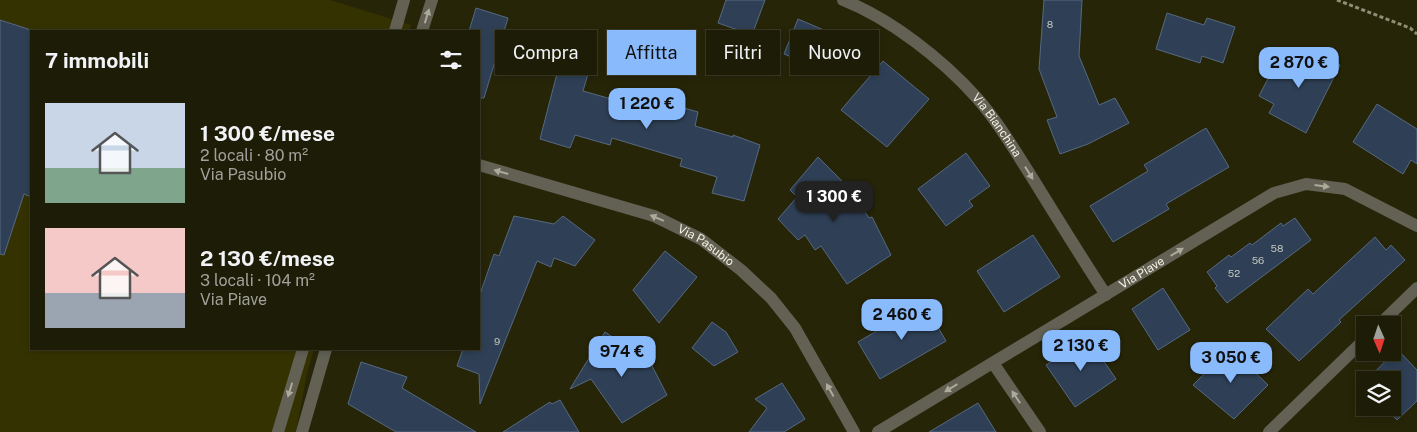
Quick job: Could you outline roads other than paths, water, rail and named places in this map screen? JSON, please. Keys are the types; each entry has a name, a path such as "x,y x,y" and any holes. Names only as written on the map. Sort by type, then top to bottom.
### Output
{"street":[{"path":"395,30 404,0"},
{"path":"422,30 432,0"},
{"name":"Via Bianchina","path":"843,0 865,9 913,40 952,73 977,98 1001,129 1106,296"},
{"name":"Via Pasubio","path":"480,166 654,216 701,239 741,270 765,292 796,328 854,432"},
{"name":"Via Piave","path":"878,432 1106,296 1274,192 1306,184 1346,189 1417,226"},
{"path":"1388,316 1417,288"},
{"path":"1269,432 1356,348"},
{"path":"278,432 303,350"},
{"path":"302,432 326,350"},
{"path":"993,362 1040,432"}]}
